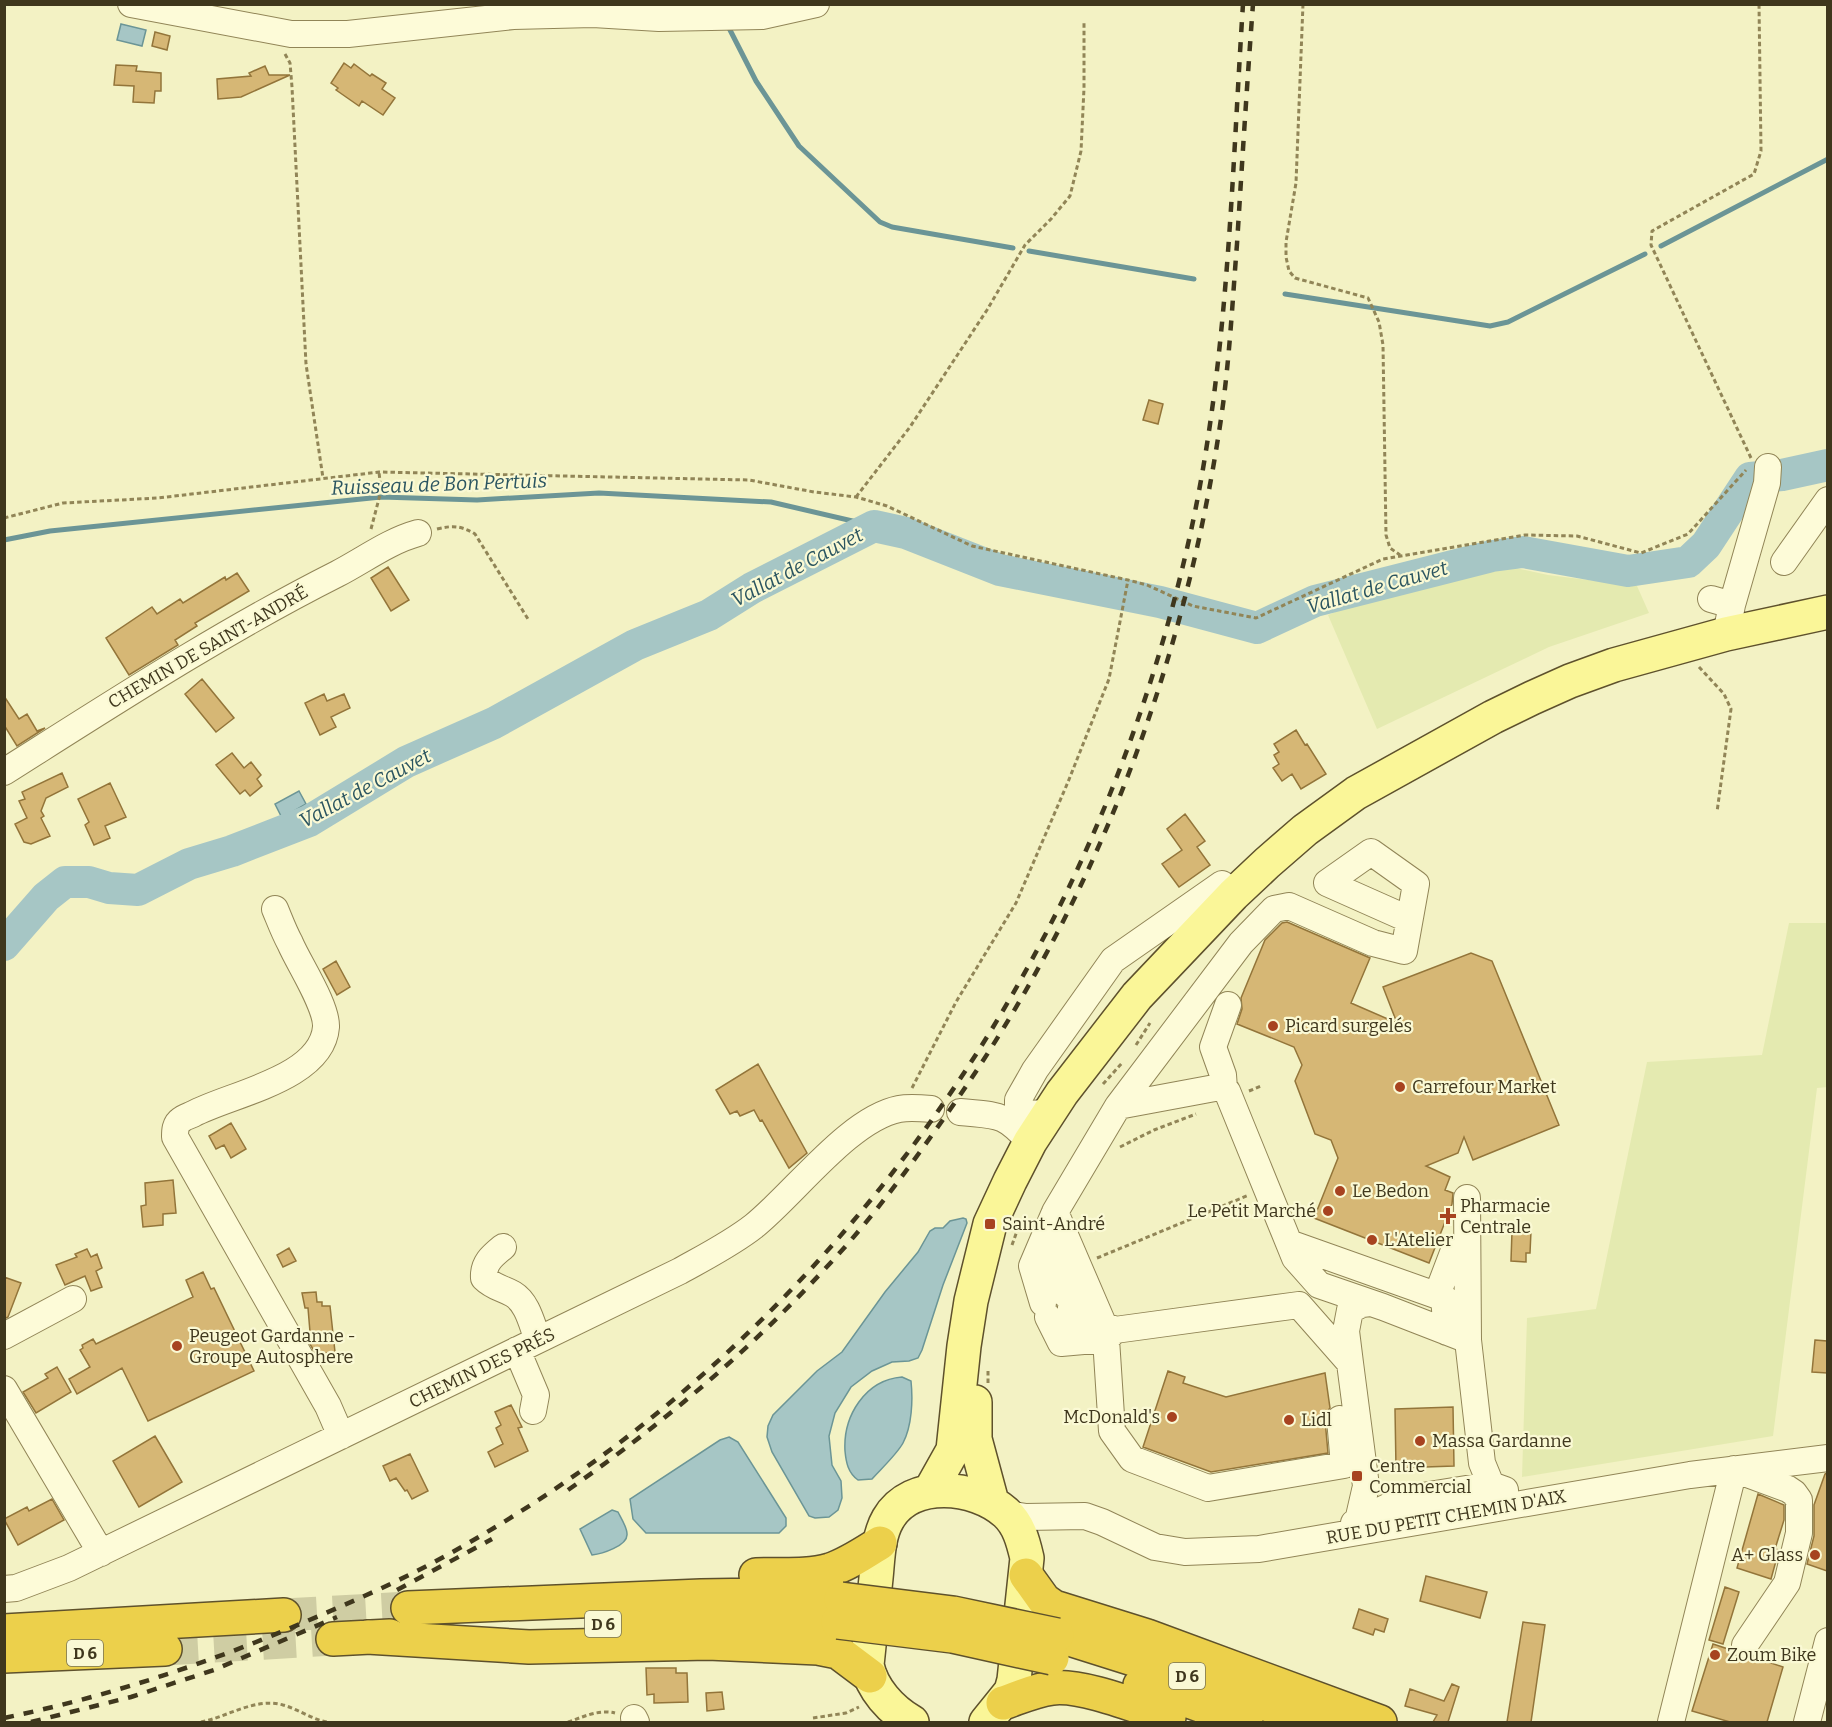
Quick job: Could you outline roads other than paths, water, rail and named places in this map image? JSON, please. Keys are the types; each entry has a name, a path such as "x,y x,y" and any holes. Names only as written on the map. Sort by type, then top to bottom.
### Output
{"highway":[{"path":"475,1605 617,1578 810,1573 830,1570 854,1560 880,1543"},
{"path":"1026,1566 1044,1600 1054,1607 1147,1636 1380,1722"},
{"name":"D 6","path":"408,1608 769,1595 840,1611"},
{"name":"D 6","path":"333,1639 701,1618 776,1619 840,1611 953,1613 1055,1646 1206,1682 1315,1722"},
{"name":"D 6","path":"4,1630 284,1615"},
{"path":"367,1637 529,1647 708,1643 818,1648 838,1652 875,1684"},
{"name":"D 6","path":"1055,1646 1178,1697 1246,1722"},
{"name":"D 6","path":"4,1656 165,1649"},
{"path":"994,1713 1040,1691 1064,1688 1103,1695 1186,1722"}],"main road":[{"path":"930,1491 949,1461 953,1450 968,1323 990,1224 1030,1142 1049,1113 1137,996 1219,899 1267,863 1305,830 1356,793 1493,717 1561,685 1614,664 1690,643 1723,613 1827,612"},
{"path":"999,1508 978,1455 974,1423 984,1336 994,1285 1008,1239 1023,1198 1061,1130 1074,1100 1219,899"},
{"path":"910,1722 897,1711 875,1684 867,1665 880,1543 888,1519 904,1502 930,1491 965,1492 999,1508 1016,1525 1022,1538 1026,1566 1014,1680 1011,1691 994,1713"}],"street":[{"path":"131,4 142,8 291,34 348,34 513,16 593,14 659,18 762,16 816,4"},
{"path":"1723,613 1768,475"},
{"path":"1784,562 1827,500"},
{"name":"CHEMIN DE SAINT-ANDRÉ","path":"4,772 136,688 280,604 400,539 418,533"},
{"path":"1350,1363 1299,1305 1108,1331 1079,1324 1057,1306 1042,1241 1055,1212 1118,1106 1241,943 1274,909 1289,906 1373,943 1404,951 1408,919"},
{"path":"275,909 322,1007 326,1027 321,1047 307,1062 290,1073 253,1091 205,1107 180,1120 175,1137 328,1406 341,1436"},
{"path":"1228,1005 1213,1047 1227,1094 1295,1258 1319,1285 1457,1336"},
{"path":"1118,1106 1221,1087 1227,1094"},
{"name":"CHEMIN DES PRÉS","path":"4,1589 16,1588 101,1553 680,1271 723,1247 754,1226 862,1126 882,1114 900,1109 921,1108"},
{"path":"960,1112 1000,1117 1011,1122 1030,1142"},
{"path":"1457,1336 1467,1254 1467,1198"},
{"path":"1055,1212 1108,1331 1112,1431 1132,1459 1208,1488 1344,1465 1333,1344"},
{"path":"1289,1243 1444,1298 1457,1336 1481,1479"},
{"path":"503,1247 483,1268 484,1278 491,1286 512,1294 520,1300 528,1313 528,1345 536,1395 533,1411"},
{"path":"1437,1295 1453,1253 1467,1254"},
{"path":"4,1336 74,1299"},
{"path":"1358,1521 1365,1486 1346,1331 1350,1310 1370,1303"},
{"path":"4,1389 101,1553"},
{"path":"1360,1446 1375,1491 1394,1516"},
{"name":"RUE DU PETIT CHEMIN D'AIX","path":"999,1508 1026,1517 1085,1516 1155,1547 1185,1552 1259,1549 1322,1538 1394,1516 1440,1518 1690,1475 1827,1458"},
{"path":"1672,1722 1734,1469 1788,1489 1799,1500 1799,1533 1787,1583 1745,1645"},
{"path":"1394,1516 1404,1499 1481,1479 1513,1493 1564,1496"},
{"path":"1026,1566 1042,1533 1071,1515"},
{"path":"1322,1538 1358,1521 1394,1516"},
{"path":"1815,1710 1827,1641"}],"water":[{"path":"121,24 146,30 142,46 117,40"},
{"path":"299,791 306,804 282,818 275,804"},
{"path":"963,1218 967,1223 918,1358 892,1362 872,1371 851,1387 835,1413 829,1436 832,1465 841,1481 842,1498 838,1510 829,1517 809,1516 772,1452 767,1437 768,1426 773,1415 817,1371 842,1352 885,1292 918,1252 930,1231 943,1228 950,1221"},
{"path":"902,1377 911,1381 912,1388 911,1413 906,1436 897,1452 872,1479 858,1480 850,1471 845,1451 845,1438 852,1413 867,1393 877,1385"},
{"path":"729,1437 738,1442 786,1518 786,1526 779,1533 646,1533 633,1519 630,1499 720,1440"},
{"path":"612,1510 618,1512 624,1523 627,1531 626,1538 613,1549 592,1555 580,1529"}],"waterway":[{"path":"729,28 756,81 799,146 880,222 892,227 1013,248"},
{"path":"1661,246 1828,159"},
{"path":"1029,251 1194,279"},
{"path":"1285,294 1490,326 1508,322 1645,254"},
{"name":"Vallat de Cauvet","path":"4,945 46,897 65,882 89,882 109,888 138,890 189,864 232,851 309,821 406,762 494,723 635,645 709,615 752,588 874,526 906,533 1000,570 1160,602 1257,628 1315,601 1492,556 1523,552 1628,571 1688,562 1706,545 1750,478 1782,475 1828,465"},
{"name":"Ruisseau de Bon Pertuis","path":"4,540 50,531 381,497 477,500 599,493 771,502 874,526"}],"tunnel":[{"path":"284,1615 408,1608"},
{"path":"165,1649 333,1639"}],"railway":[{"path":"4,1718 110,1692 179,1670 324,1614 387,1586 449,1554 585,1468 710,1368 822,1256 922,1134 1009,1001 1082,860 1141,711 1185,557 1211,421 1219,352 1231,213 1243,4"},
{"path":"568,1490 635,1441 732,1361 792,1303 856,1235 919,1153 1000,1034 1046,954 1087,872 1123,787 1155,701 1181,613 1202,523 1219,432 1228,362 1253,4"},
{"path":"397,1590 492,1539"},
{"path":"31,1722 131,1697 214,1670 337,1617"}],"place":[{"name":"Picard surgelés","path":"1273,1026"},
{"name":"Carrefour Market","path":"1400,1087"},
{"name":"Le Bedon","path":"1340,1191"},
{"name":"Le Petit Marché","path":"1328,1211"},
{"name":"Pharmacie Centrale","path":"1448,1216"},
{"name":"Saint-André","path":"990,1224"},
{"name":"L'Atelier","path":"1372,1240"},
{"name":"Peugeot Gardanne - Groupe Autosphere","path":"177,1346"},
{"name":"McDonald's","path":"1172,1417"},
{"name":"Lidl","path":"1289,1420"},
{"name":"Massa Gardanne","path":"1420,1441"},
{"name":"Centre Commercial","path":"1357,1476"},
{"name":"A+ Glass","path":"1815,1555"},
{"name":"Zoum Bike","path":"1715,1655"}]}
